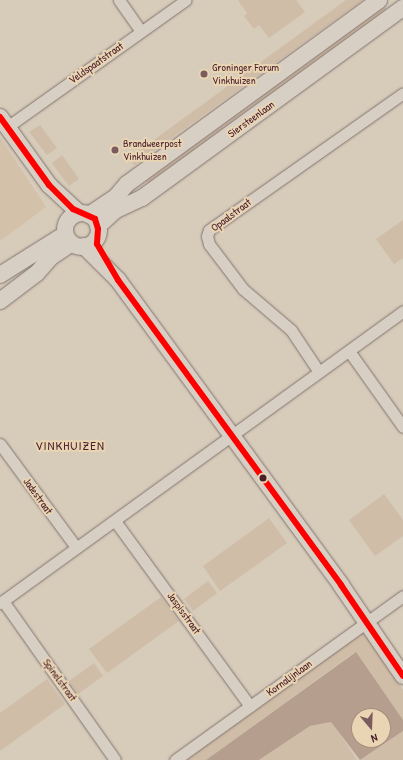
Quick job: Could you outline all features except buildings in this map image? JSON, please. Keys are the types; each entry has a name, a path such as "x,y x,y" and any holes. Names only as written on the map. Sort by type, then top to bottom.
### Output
{"main road":[{"name":"Siersteenlaan","path":"0,300 38,272 51,257 127,184 379,0"},
{"name":"Siersteenlaan","path":"0,276 24,259 116,210 142,198 403,8"},
{"path":"4,122 366,622 403,676"}],"street":[{"path":"119,0 142,31"},
{"name":"Veldspaatstraat","path":"4,122 142,31 186,0"},
{"name":"Opaalstraat","path":"319,372 292,330 243,289 209,244 206,236 209,230 403,93"},
{"path":"2,602 403,311"},
{"path":"349,351 403,427"},
{"name":"Jadestraat","path":"0,444 76,547"},
{"name":"Jaspisstraat","path":"115,521 250,706"},
{"name":"Kornalijnlaan","path":"174,760 403,596"},
{"name":"Spinelstraat","path":"2,602 115,760"}],"shaded area":[{"path":"238,0 296,0 305,12 269,38 259,25 254,29 244,16 247,13"},
{"path":"346,0 363,0 134,165 129,158"},
{"path":"381,2 390,14 148,184 142,176"},
{"path":"40,125 57,148 47,155 29,132"},
{"path":"0,137 46,207 0,241"},
{"path":"62,155 79,179 69,186 52,163"},
{"path":"403,220 403,258 394,264 376,239"},
{"path":"384,494 403,520 403,536 375,556 349,520"},
{"path":"269,518 287,543 220,591 203,566"},
{"path":"208,581 217,593 193,611 184,599"},
{"path":"161,597 179,621 107,673 89,649"},
{"path":"363,631 403,690 403,720 355,652 206,760 183,760"},
{"path":"356,652 403,720 403,731 391,739 391,708 351,708 351,748 378,748 360,760 331,722 310,726 259,760 206,760"},
{"path":"94,663 103,676 78,694 69,681"},
{"path":"47,679 65,704 0,751 0,713"},
{"path":"332,722 357,760 259,760 310,726"},
{"path":"403,731 403,760 360,760 378,748 391,748 391,739"}],"transit line":[{"path":"0,117 49,185 73,209 95,219 98,229 97,244 118,280 341,585 403,676"}],"place":[{"name":"Groninger Forum Vinkhuizen","path":"204,74"},
{"name":"Brandweerpost Vinkhuizen","path":"115,150"}],"district":[{"name":"VINKHUIZEN","path":"70,445"}]}
